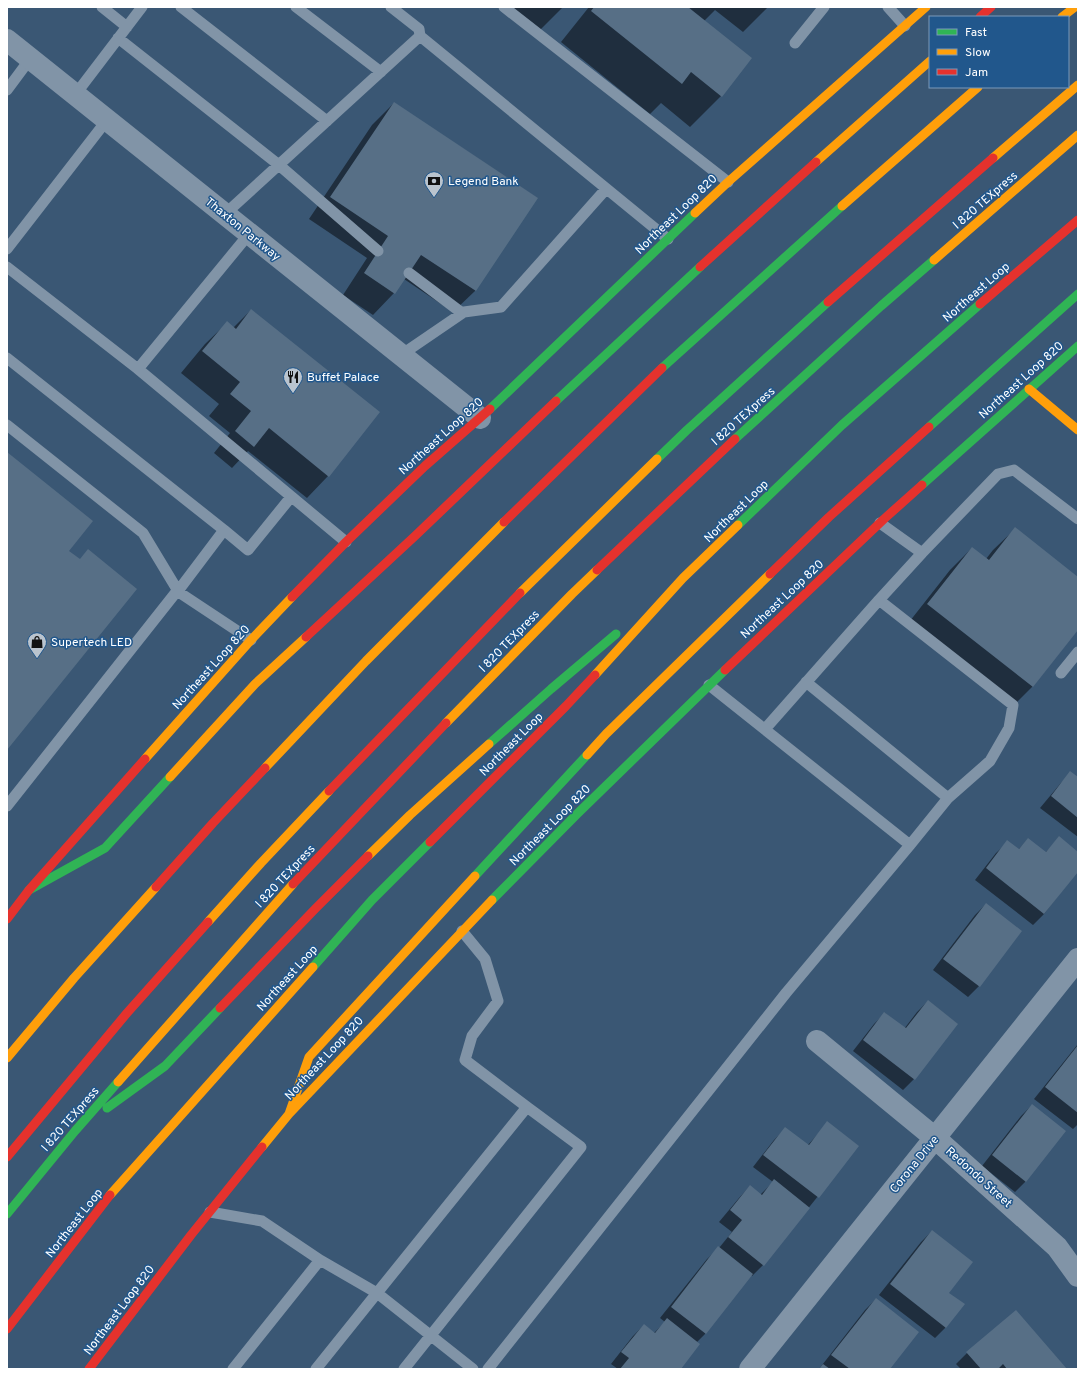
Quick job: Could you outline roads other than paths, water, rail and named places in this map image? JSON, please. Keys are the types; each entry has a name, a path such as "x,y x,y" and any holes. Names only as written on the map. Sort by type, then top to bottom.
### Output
{"main road":[{"name":"Northeast Loop 820","path":"7,919 29,890 251,640 346,542 425,466 480,418 728,182 926,7"},
{"path":"981,16 991,7"},
{"path":"1063,16 1075,7"},
{"path":"29,890 105,848 255,684 416,536 606,353 766,206 929,62"},
{"name":"I 820 TEXpress","path":"7,1157 126,1013 261,863 534,578 687,430 844,287 1078,85"},
{"path":"7,1058 74,978 213,823 366,661 489,536 642,386 803,240 977,88"},
{"name":"I 820 TEXpress","path":"7,1214 75,1131 288,889 423,747 572,594 730,444 876,311 1078,135"},
{"name":"Northeast Loop","path":"7,1329 113,1191 372,900 566,706 683,578 842,425 1078,220"},
{"path":"289,1114 309,1057 606,734 829,517 1078,294"},
{"name":"Northeast Loop 820","path":"89,1369 210,1212 289,1114 462,931 577,814 709,685 880,523 1078,346"},
{"path":"1029,389 1078,430"},
{"path":"75,1131 165,1066 315,909 410,815 551,689 683,578"}],"street":[{"name":"Thaxton Parkway","path":"7,40 480,418"},
{"name":"Corona Drive","path":"750,1369 1078,959"},
{"name":"Redondo Street","path":"817,1041 935,1138 1057,1247 1078,1276"}],"lane":[{"path":"102,7 127,27"},
{"path":"75,95 142,7"},
{"path":"181,7 327,121"},
{"path":"296,7 381,72"},
{"path":"391,7 419,28 420,36 668,238"},
{"path":"504,7 728,182"},
{"path":"795,43 824,7"},
{"path":"888,7 905,26"},
{"path":"225,214 420,36"},
{"path":"118,38 279,165 378,251"},
{"path":"7,90 30,59"},
{"path":"7,249 107,120"},
{"path":"401,355 462,313 501,307 606,189"},
{"path":"138,369 249,234"},
{"path":"7,267 138,369 346,542"},
{"path":"409,273 462,313"},
{"path":"7,358 248,550 291,497"},
{"path":"7,426 143,533 178,591 251,640"},
{"path":"765,729 879,600 998,474 1014,470 1078,519"},
{"path":"880,523 922,553"},
{"path":"7,806 177,590 178,591 224,530"},
{"path":"488,1369 786,993 910,846 948,798 990,761 1009,728 1013,706 879,600"},
{"path":"1061,674 1078,652"},
{"path":"806,682 948,798"},
{"path":"709,685 910,846"},
{"path":"404,1369 581,1147 465,1060 472,1036 498,1001 485,959 462,931"},
{"path":"316,1369 527,1107"},
{"path":"210,1212 262,1221 320,1260 377,1293 473,1369"},
{"path":"233,1369 320,1260"}],"place":[{"name":"Legend Bank","path":"434,198"},
{"name":"Buffet Palace","path":"293,394"},
{"name":"Supertech LED","path":"37,659"}]}
